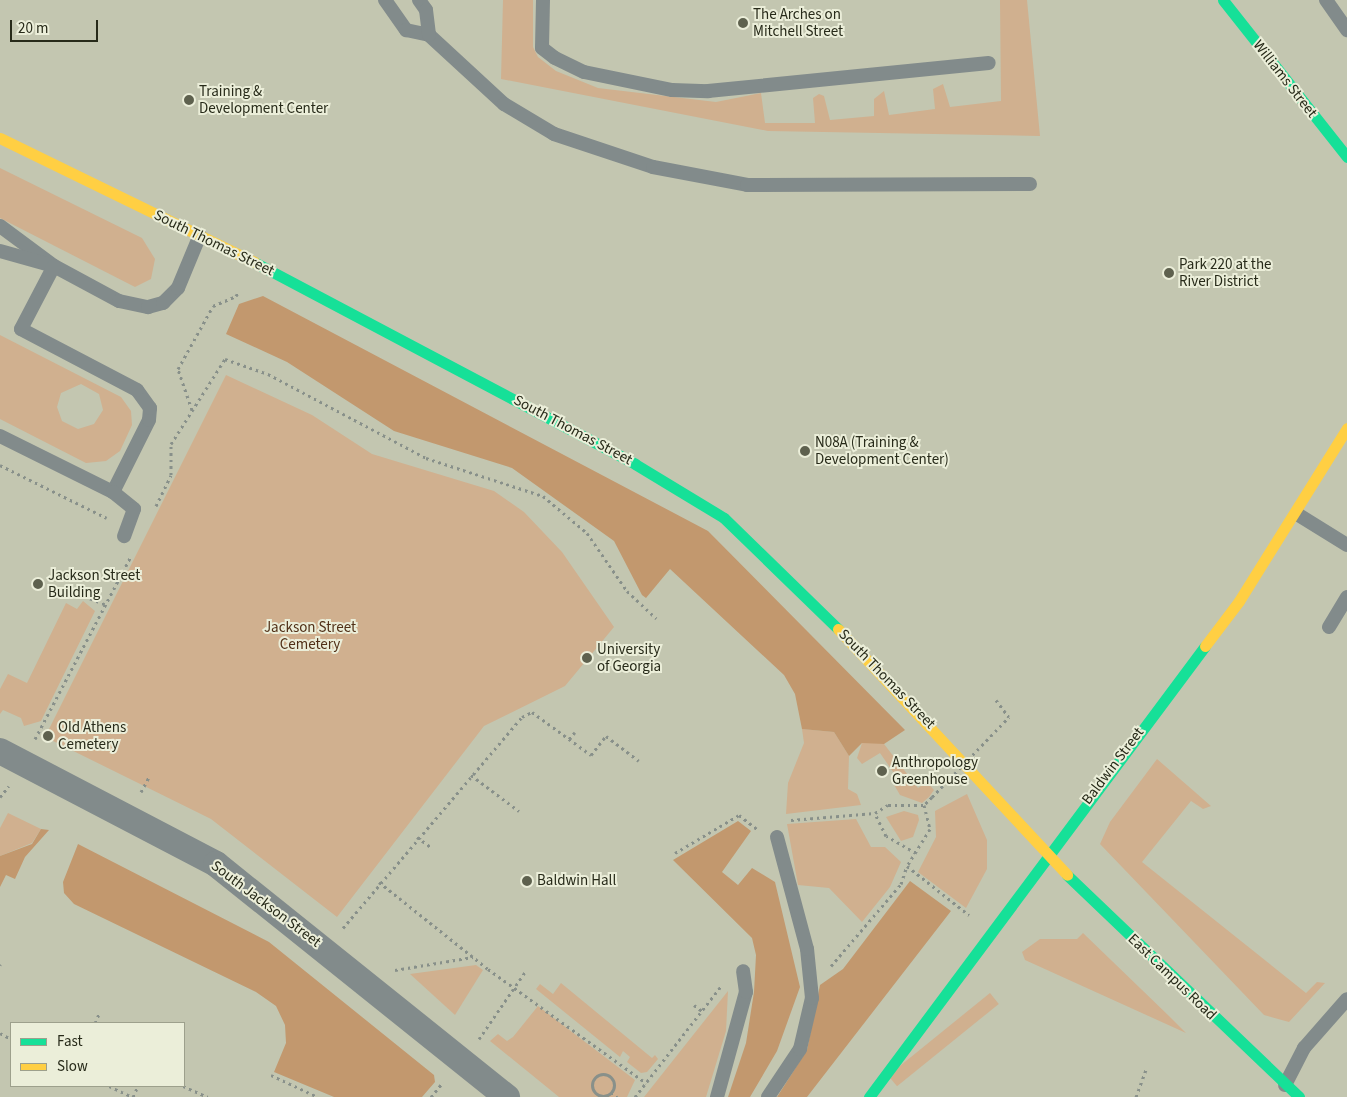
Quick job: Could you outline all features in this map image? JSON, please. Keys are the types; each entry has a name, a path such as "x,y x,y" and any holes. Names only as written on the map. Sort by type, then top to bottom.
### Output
{"main road":[{"name":"Williams Street","path":"1223,0 1347,157"},
{"name":"South Thomas Street","path":"0,138 200,235 636,464 724,518 755,544 909,701 1049,854"},
{"name":"Baldwin Street","path":"869,1097 1239,600 1297,514 1347,428"},
{"name":"East Campus Road","path":"1049,854 1288,1093"}],"street":[{"name":"South Jackson Street","path":"0,751 216,864 507,1097"}],"lane":[{"path":"385,0 406,30 428,35 504,104 554,134 653,167 747,185 1030,184"},
{"path":"420,0 426,10 428,35"},
{"path":"543,0 542,48 555,58 584,72 672,90 708,91 768,82 989,63"},
{"path":"1326,0 1347,30"},
{"path":"0,226 54,266 119,301 148,307 163,303 178,288 200,235"},
{"path":"0,251 54,266"},
{"path":"54,266 21,329 129,384 150,408 150,420 113,492"},
{"path":"0,436 113,492 134,509 126,532"},
{"path":"1297,514 1347,545"},
{"path":"1329,627 1347,597"},
{"path":"768,1097 800,1049 812,998 807,949 778,839"},
{"path":"717,1097 744,999 742,971"},
{"path":"1288,1093 1304,1048 1347,999"}],"path":[{"path":"192,411 178,370 213,306 236,296 239,290"},
{"path":"34,741 172,475 171,444 225,359 268,374 426,458 543,496 587,533 627,592 656,618"},
{"path":"0,465 126,532 142,535"},
{"path":"72,590 106,605"},
{"path":"785,821 875,813 888,805 924,805 1009,717 996,700"},
{"path":"343,928 379,882 513,724 532,712 591,755 606,736"},
{"path":"569,739 575,732"},
{"path":"601,733 639,761"},
{"path":"471,775 519,811"},
{"path":"142,792 149,777"},
{"path":"810,980 838,961 901,884 908,866 930,829 924,805"},
{"path":"875,813 886,836 916,853"},
{"path":"675,853 739,815 778,839"},
{"path":"418,837 432,848"},
{"path":"908,866 972,917"},
{"path":"379,882 473,957 646,1083"},
{"path":"394,970 473,957"},
{"path":"478,1040 525,972"},
{"path":"635,1097 727,979"},
{"path":"694,1004 702,1011"},
{"path":"95,1022 100,1012"},
{"path":"1136,1097 1147,1067"},
{"path":"270,1075 318,1097"},
{"path":"611,1092 595,1093 594,1079 609,1077 611,1092 617,1097"},
{"path":"431,1097 444,1080"},
{"path":"112,1087 133,1097 138,1087"},
{"path":"185,1087 208,1097"}],"green space":[{"path":"503,0 533,0 533,47 538,57 556,71 598,88 716,102 761,93 765,123 815,123 813,98 819,94 824,96 830,120 874,116 874,99 884,91 889,115 935,109 933,89 943,84 950,107 1001,101 1000,0 1027,0 1040,136 768,131 501,79"},
{"path":"0,168 142,238 155,259 151,279 135,287 0,218"},
{"path":"0,335 121,397 131,411 132,425 120,451 106,461 86,463 0,419","holes":["81,384 99,394 103,410 94,424 78,429 62,421 57,407 61,393"]},
{"name":"Jackson Street Cemetery","path":"226,375 312,415 372,454 494,491 524,512 562,552 614,627 565,686 484,726 337,917 211,819 45,737"},
{"path":"83,601 95,611 41,721 24,726 21,718 3,710 0,714 0,689 8,674 27,683 66,603 77,609"},
{"path":"802,729 834,732 849,756 848,789 857,794 861,805 786,814 788,783 804,743"},
{"path":"868,741 884,744 918,788 927,782 934,790 929,797 922,803 900,795 893,783 898,779 880,753 862,764 857,758 862,743"},
{"path":"1157,759 1211,806 1203,809 1191,801 1142,862 1306,993 1317,982 1325,983 1289,1022 1264,1015 1100,844 1110,822"},
{"path":"967,794 987,840 987,869 966,908 918,872 936,837 935,811"},
{"path":"904,811 918,815 919,820 913,837 901,841 886,817"},
{"path":"8,813 41,829 32,843 0,856 0,828"},
{"path":"856,819 871,847 885,847 901,862 890,887 862,922 829,888 798,885 787,824"},
{"path":"1083,933 1186,1033 1025,960 1022,952 1040,939 1077,939"},
{"path":"476,965 483,970 455,1015 410,974"},
{"path":"561,983 652,1058 655,1055 658,1059 647,1072 641,1073 627,1062 630,1057 623,1051 620,1057 536,989 540,984 553,994"},
{"path":"728,991 726,1031 706,1097 644,1097"},
{"path":"990,993 999,1004 897,1086 888,1075"},
{"path":"538,1006 635,1080 627,1097 559,1097 490,1041 498,1034 507,1041 513,1037"}],"shaded area":[{"path":"263,296 708,531 905,730 884,744 862,743 849,756 834,732 802,729 795,694 784,675 670,569 646,598 642,595 614,541 512,468 394,431 287,362 226,334 239,304"},
{"path":"738,821 751,831 722,872 738,885 752,868 775,882 800,987 777,1051 750,1097 728,1097 746,1043 754,992 756,955 752,938 673,860"},
{"path":"41,829 49,830 25,857 15,879 6,875 0,887 0,856 32,844"},
{"path":"78,844 269,942 434,1075 435,1082 422,1097 334,1097 274,1072 286,1043 285,1025 276,1006 256,992 74,904 64,893 63,882"},
{"path":"910,881 951,911 807,1097 777,1097 807,1050 820,985 843,969"}],"traffic: fast":[{"path":"1223,0 1347,157"},
{"path":"254,262 635,464 724,518 838,629"},
{"path":"869,1097 1205,646"},
{"path":"1067,875 1299,1097"}],"traffic: slow":[{"path":"0,138 254,262"},
{"path":"1205,646 1239,601 1347,428"},
{"path":"838,629 1067,875"}],"place":[{"name":"The Arches on Mitchell Street","path":"743,23"},
{"name":"Training & Development Center","path":"189,100"},
{"name":"Park 220 at the River District","path":"1169,273"},
{"name":"N08A (Training & Development Center)","path":"805,451"},
{"name":"Jackson Street Building","path":"38,584"},
{"name":"University of Georgia","path":"587,658"},
{"name":"Old Athens Cemetery","path":"48,736"},
{"name":"Anthropology Greenhouse","path":"882,771"},
{"name":"Baldwin Hall","path":"527,881"}]}
